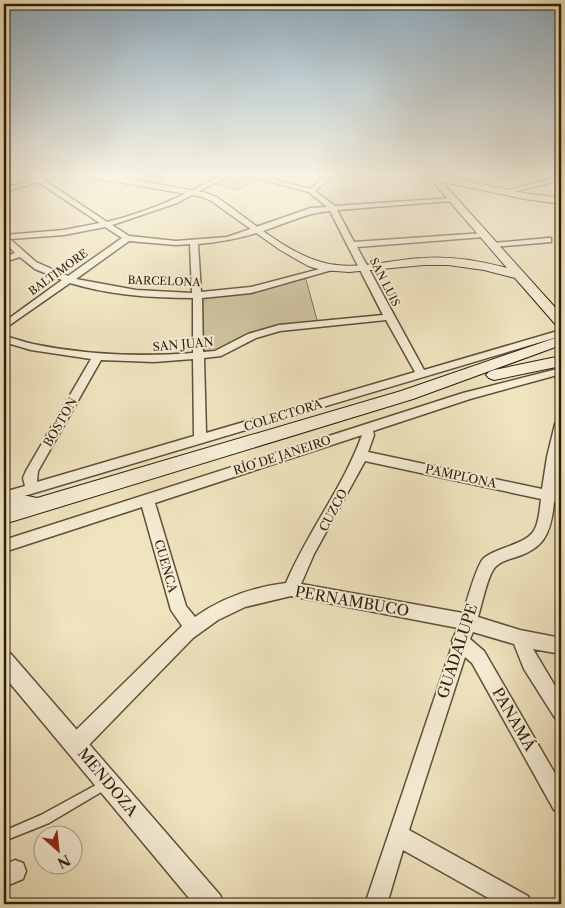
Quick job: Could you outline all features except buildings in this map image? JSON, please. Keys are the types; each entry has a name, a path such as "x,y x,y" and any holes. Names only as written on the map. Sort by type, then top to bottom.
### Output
{"main road":[{"path":"239,216 306,260 318,265 336,268 426,261 453,262 481,265 519,275"},
{"path":"467,216 484,235 498,241 519,275 560,323"},
{"path":"4,498 35,497 407,395 561,340"},
{"path":"4,526 470,380 561,361"},
{"path":"4,516 35,497"}],"street":[{"path":"91,216 127,238 194,242 228,239 259,230 294,216"},
{"path":"4,237 58,233 104,225 135,216"},
{"name":"SAN LUIS","path":"337,216 389,317 421,373"},
{"path":"351,245 484,235"},
{"name":"BARCELONA","path":"4,237 36,266 66,280 137,292 197,294 239,292 258,289 305,273 336,268"},
{"name":"BALTIMORE","path":"4,326 127,238"},
{"path":"498,241 548,240"},
{"path":"498,241 511,251"},
{"path":"194,242 200,440"},
{"path":"4,260 21,254"},
{"name":"SAN JUAN","path":"4,339 31,347 98,357 154,359 198,356 225,351 252,336 279,328 389,317"},
{"name":"COLECTORA","path":"35,497 200,440 561,333"},
{"name":"BOSTON","path":"35,497 30,478 32,471 98,357"},
{"name":"RÍO DE JANEIRO","path":"4,546 366,428 468,396 561,371"},
{"name":"GUADALUPE","path":"376,904 460,641 487,565 493,558 528,547 535,541 555,497 552,464 561,424"},
{"name":"CUZCO","path":"291,589 305,556 329,519 361,454 368,435 366,428"},
{"name":"PAMPLONA","path":"361,454 555,497"},
{"name":"CUENCA","path":"147,499 179,610 194,628"},
{"name":"PERNAMBUCO","path":"76,744 178,641 194,628 221,610 251,597 272,591 291,589 467,622 520,638 561,646"},
{"path":"520,638 530,663 561,712"},
{"name":"PANAMÁ","path":"460,641 478,656 561,803"},
{"name":"MENDOZA","path":"4,661 211,904"},
{"path":"397,835 520,904"}],"lane":[{"path":"4,836 45,819 108,783"}],"shaded area":[{"path":"305,276 317,320 310,323 262,329 222,350 204,352 202,296 238,294 265,289"}]}
